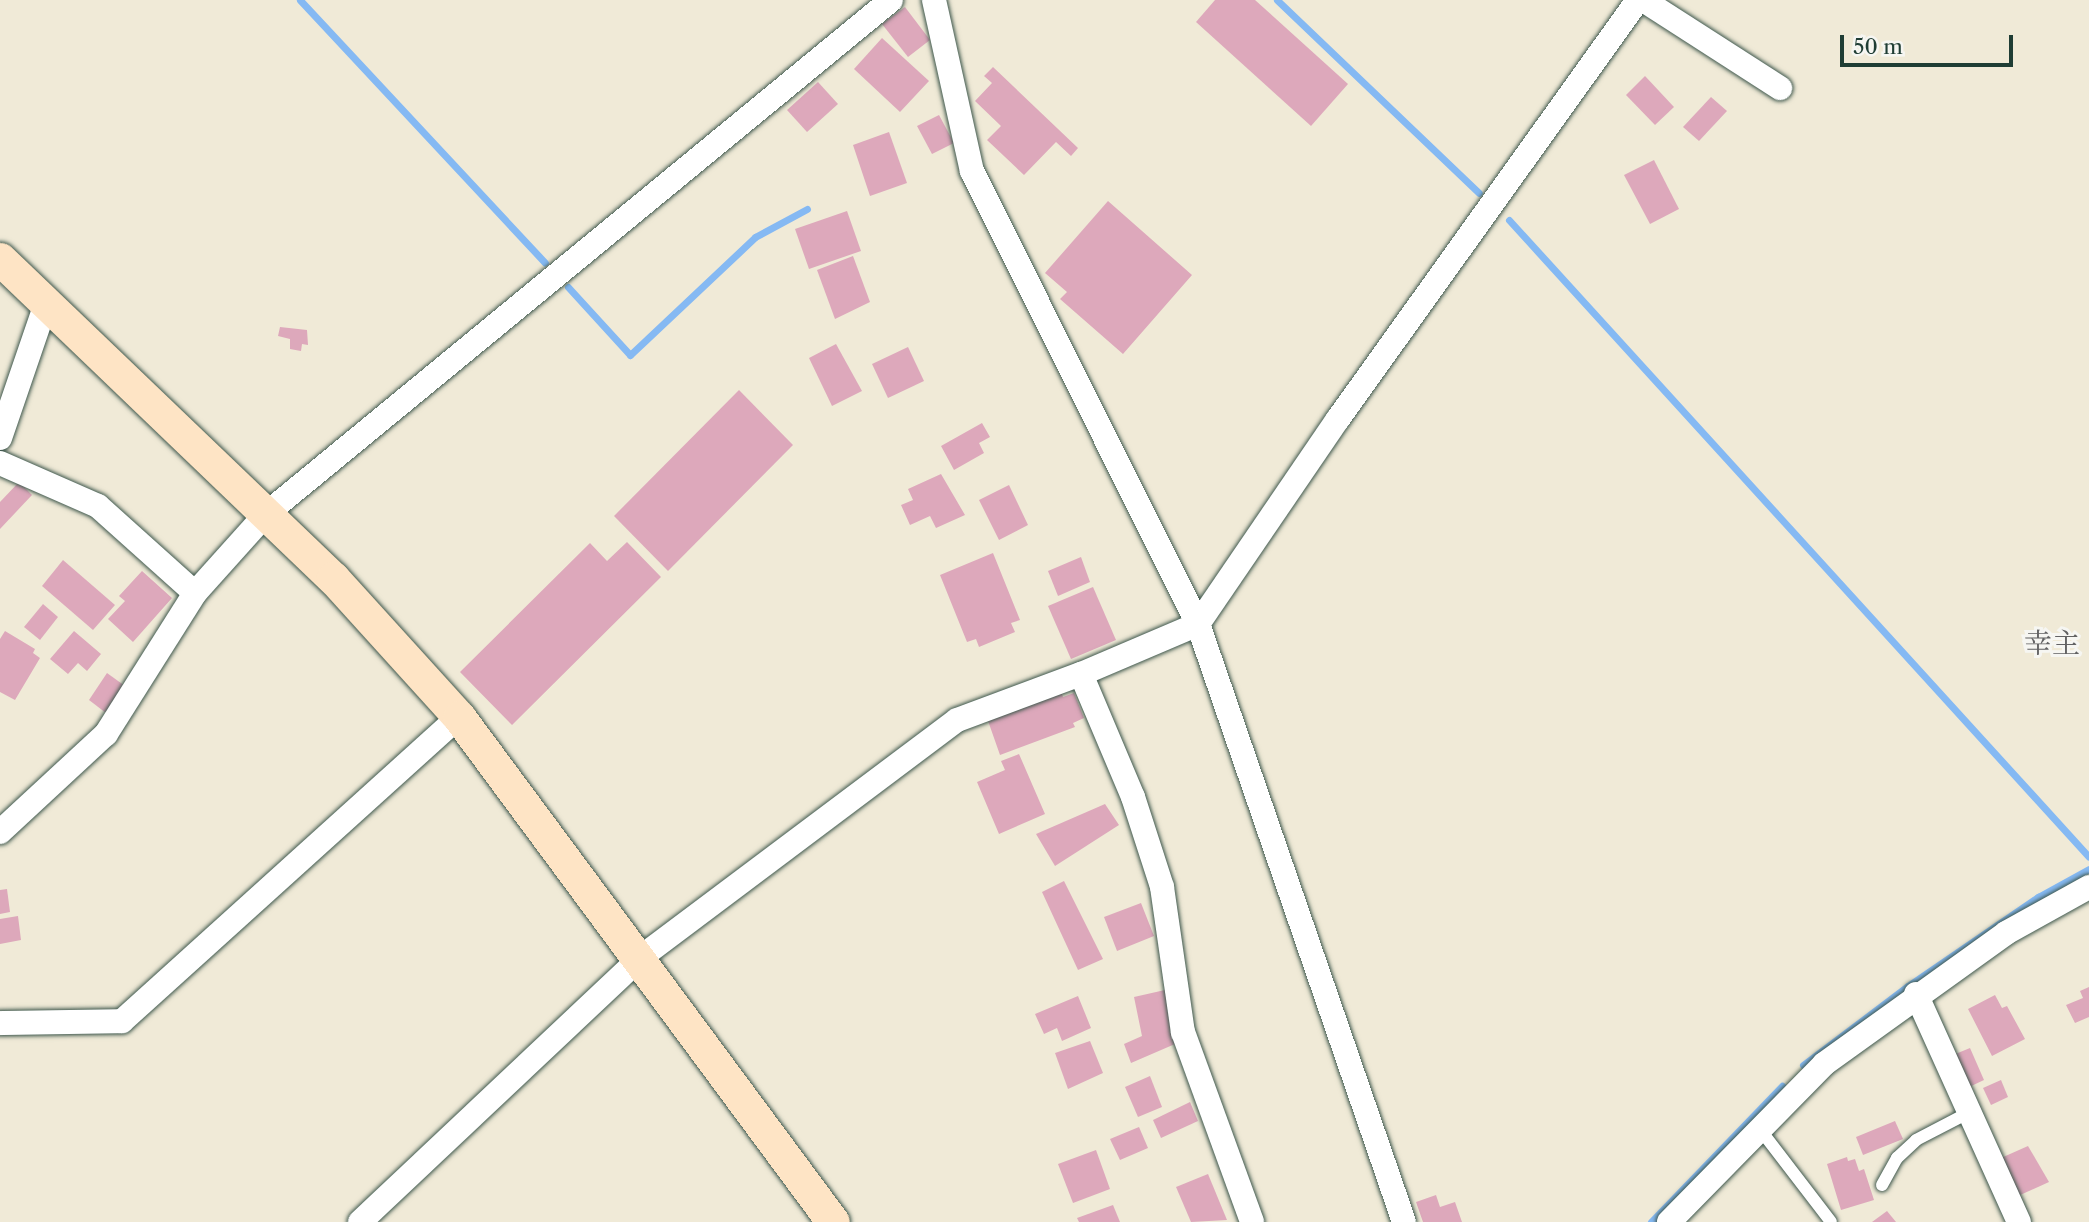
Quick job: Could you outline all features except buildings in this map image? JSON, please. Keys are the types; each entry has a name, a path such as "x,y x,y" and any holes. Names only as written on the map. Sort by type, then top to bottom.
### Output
{"street":[{"path":"0,832 106,734 195,593 266,514 891,0"},
{"path":"934,0 972,172 1198,624 1404,1222"},
{"path":"360,1222 640,958 957,720 1081,674 1198,624 1338,419 1638,0"},
{"path":"1643,0 1780,88"},
{"path":"0,259 333,578 459,717 833,1222"},
{"path":"0,438 46,304"},
{"path":"0,463 98,506 195,593"},
{"path":"1081,674 1133,797 1162,887 1183,1032 1252,1222"},
{"path":"0,1023 122,1021 459,717"},
{"path":"1678,1218 1759,1128 1824,1065 1916,994 2006,933 2089,887"},
{"path":"1916,994 2019,1222"}],"lane":[{"path":"1882,1185 1897,1158 1916,1140 1970,1112"},
{"path":"1759,1128 1831,1222"}],"waterway":[{"path":"300,0 545,263"},
{"path":"1277,0 1479,193"},
{"path":"568,287 630,355 755,237 807,209"},
{"path":"1509,220 2089,857"},
{"path":"1803,1065 1908,986 2038,897 2089,869"},
{"path":"1651,1222 1782,1086"}],"district":[{"name":"幸主","path":"2052,643"}]}
